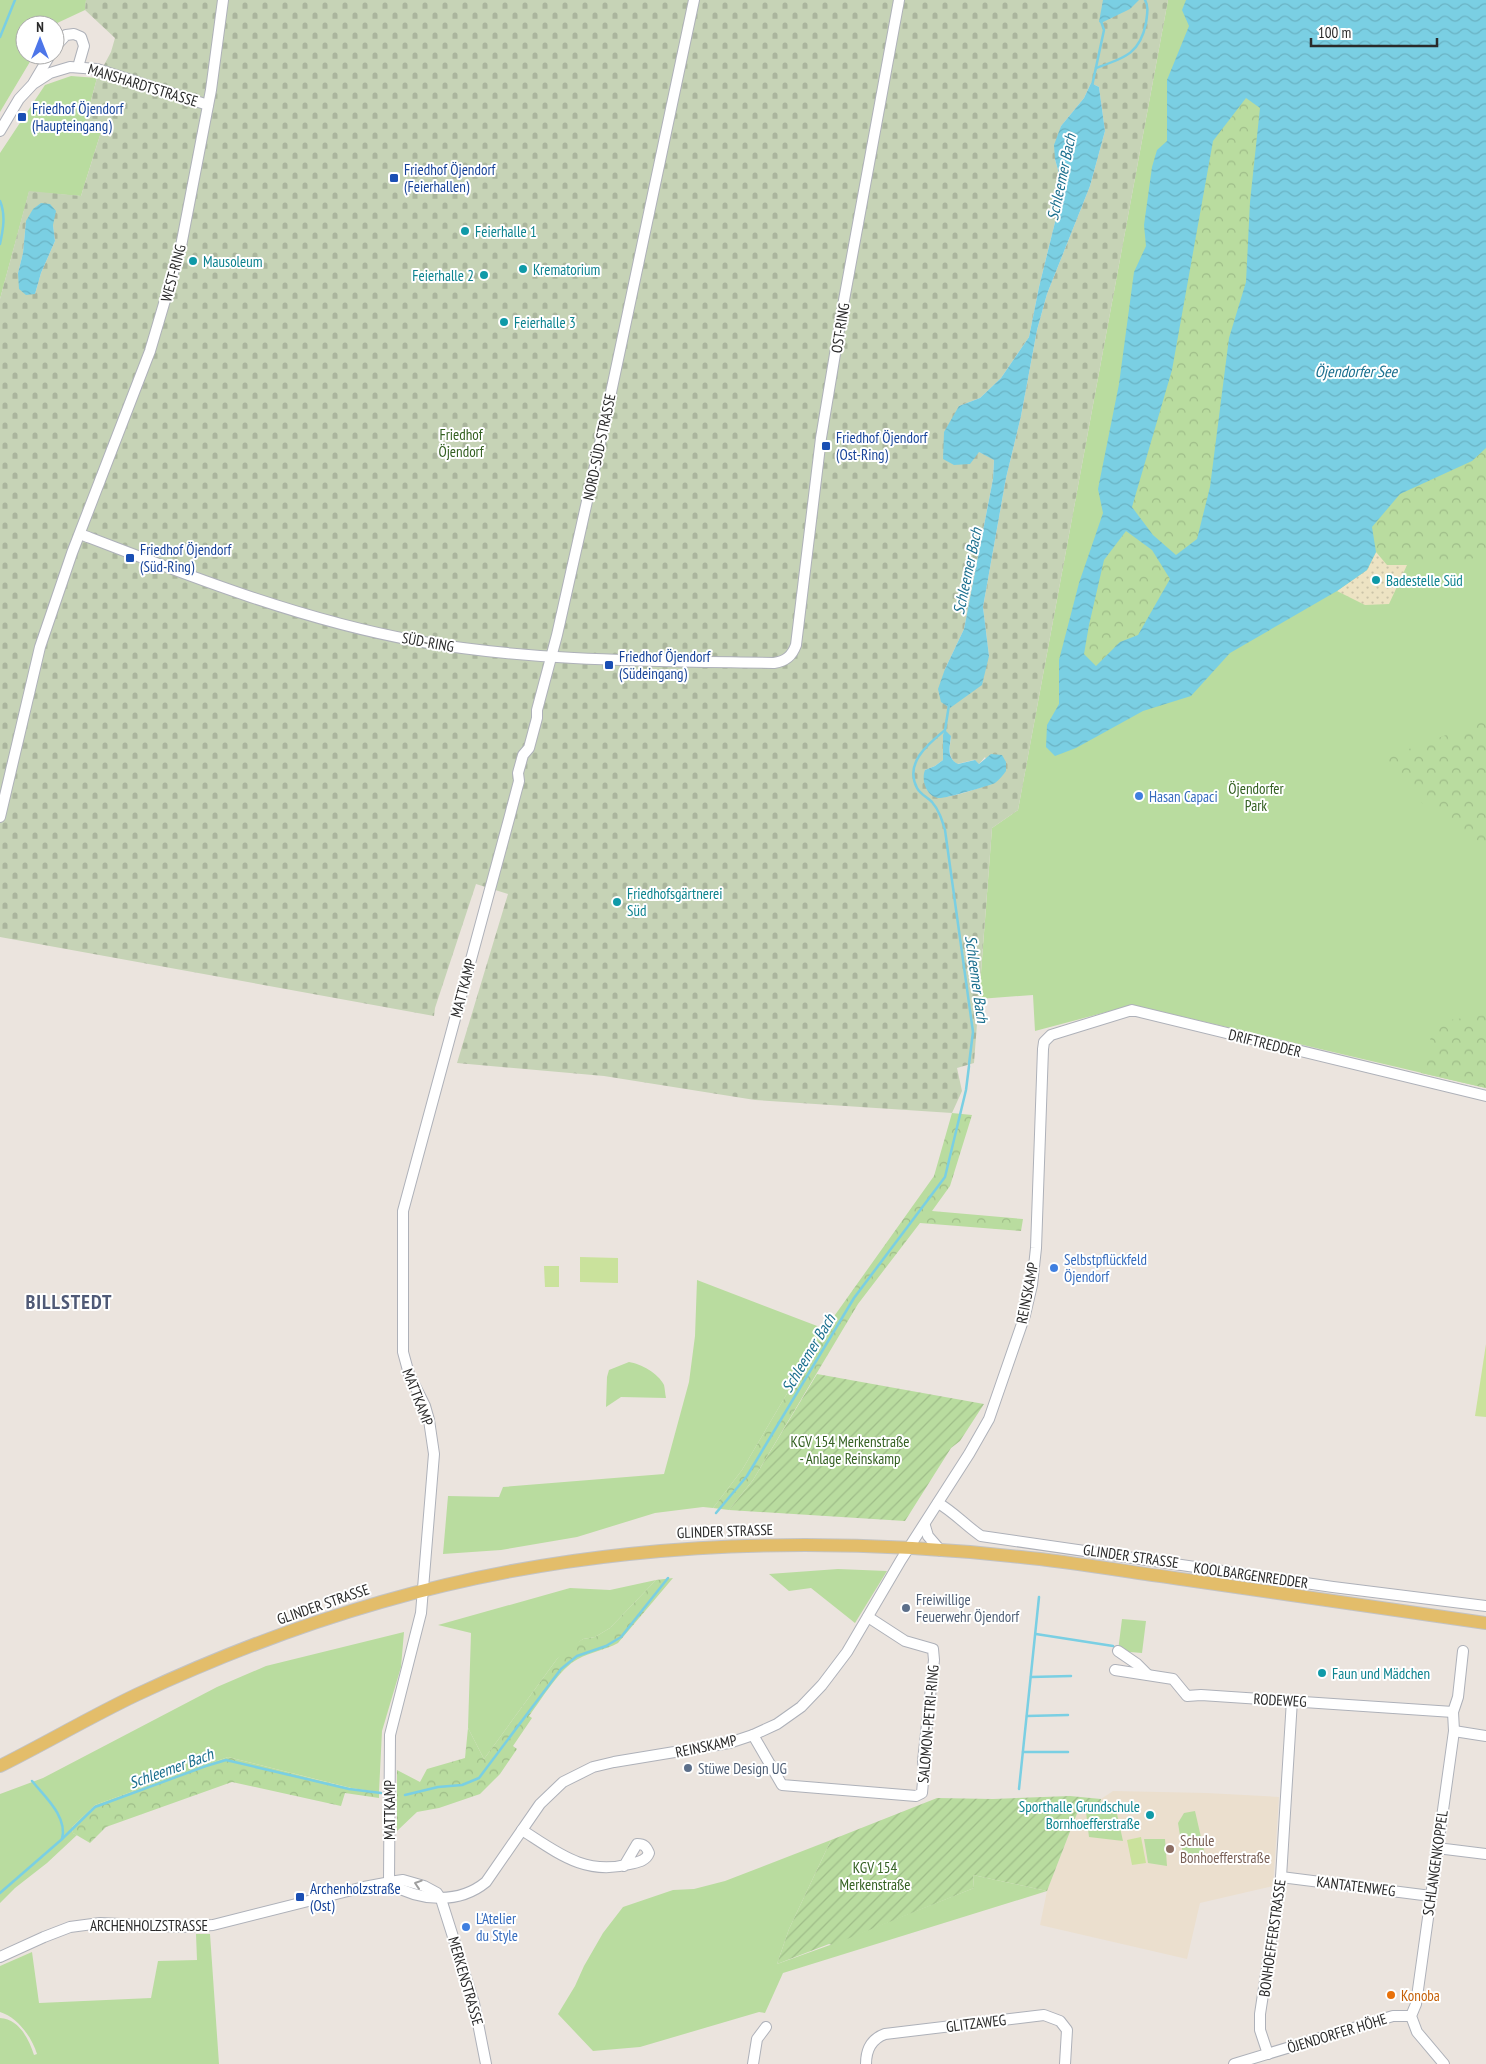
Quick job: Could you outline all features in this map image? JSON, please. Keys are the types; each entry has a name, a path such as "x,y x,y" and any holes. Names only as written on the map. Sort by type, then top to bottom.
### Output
{"main road":[{"name":"GLINDER STRASSE","path":"0,1766 127,1700 214,1661 338,1615 452,1583 536,1567 679,1549 776,1545 909,1549 1021,1557 1486,1623"}],"street":[{"name":"WEST-RING","path":"0,817 40,647 57,594 150,351 181,246 208,105 223,0"},
{"name":"NORD-SÜD-STRASSE","path":"490,888 519,781 518,773 523,755 529,748 552,656 640,261 694,0"},
{"name":"OST-RING","path":"790,656 795,648 797,638 815,488 838,337 899,0"},
{"name":"MANSHARDTSTRASSE","path":"65,35 74,34 81,37 84,46 78,67"},
{"name":"MANSHARDTSTRASSE","path":"0,131 44,65"},
{"name":"MANSHARDTSTRASSE","path":"32,84 50,73 78,67 97,69 208,105"},
{"name":"SÜD-RING","path":"80,534 237,592 359,629 475,650 661,661 774,663 790,656"},
{"name":"MATTKAMP","path":"389,1883 390,1735 395,1708 418,1624 424,1590 434,1449 425,1406 409,1374 403,1352 402,1220 490,888"},
{"name":"DRIFTREDDER","path":"1048,1038 1056,1032 1132,1010 1486,1096"},
{"name":"REINSKAMP","path":"442,1899 478,1889 486,1882 540,1804 552,1790 573,1776 593,1767 614,1762 729,1743 753,1735 777,1724 801,1707 822,1685 847,1652 988,1419 1025,1315 1032,1285 1036,1248 1043,1049 1048,1038"},
{"name":"KOOLBARGENREDDER","path":"938,1504 948,1508 966,1526 981,1536 1284,1580 1486,1606"},
{"path":"925,1526 928,1536 941,1551"},
{"name":"SALOMON-PETRI-RING","path":"753,1735 782,1785 916,1796 922,1793 934,1649 905,1641 868,1617"},
{"path":"1118,1651 1127,1656 1148,1675"},
{"name":"SCHLANGENKOPPEL","path":"1411,2016 1416,2004 1454,1731 1453,1712 1458,1697 1463,1651"},
{"name":"RODEWEG","path":"1115,1670 1172,1679 1187,1696 1200,1694 1453,1712"},
{"name":"BONHOEFFERSTRASSE","path":"1268,2054 1260,2030 1260,2014 1281,1877 1292,1700"},
{"path":"1454,1731 1486,1736"},
{"path":"522,1830 565,1858 595,1868 624,1866"},
{"path":"1437,1848 1486,1854"},
{"name":"KANTATENWEG","path":"1281,1877 1431,1896"},
{"name":"ARCHENHOLZSTRASSE","path":"0,1957 50,1934 78,1926 100,1923 182,1927 213,1925 364,1886 403,1880 416,1883 438,1893 442,1899"},
{"name":"MERKENSTRASSE","path":"442,1899 474,2003 486,2064"},
{"name":"GLITZAWEG","path":"866,2064 870,2044 885,2034 1044,2015 1060,2021 1067,2030 1065,2064"},
{"name":"ÖJENDORFER HÖHE","path":"1234,2064 1393,2016 1411,2016"},
{"path":"1411,2016 1417,2032 1444,2064"},
{"path":"753,2064 756,2039 766,2027"}],"shaded area":[{"name":"Schule Bonhoefferstraße","path":"1113,1791 1279,1797 1273,1886 1200,1903 1187,1959 1040,1925 1047,1891 1078,1811 1099,1805 1101,1799"}],"green space":[{"path":"0,0 86,0 85,10 65,19 65,15 15,15 15,65 28,65 0,112"},
{"name":"Friedhof Öjendorf","path":"86,0 1168,0 1018,810 992,828 974,1063 957,1068 962,1091 952,1113 755,1100 604,1076 457,1063 508,894 476,884 434,1016 0,937 0,299 29,191 81,196 101,132 84,127 97,78 111,52 115,38 85,10","holes":["1091,83 1099,87 1105,131 1090,186 1047,294 1037,330 1021,416 1006,478 983,607 989,656 945,669 964,629 993,479 994,459 979,452 959,406 980,398 1001,378 1029,337 1062,185 1055,159 1061,126 1084,98","26,221 53,225 55,241 41,273 35,294 18,273 23,253","943,735 951,736 950,752 954,762 957,764 974,760 979,764 985,757 996,782 945,797 931,794 925,770 943,760"]},
{"name":"Öjendorfer Park","path":"1168,0 1486,0 1486,1088 1133,1005 1035,1031 1033,995 979,999 992,828 1018,810"},
{"path":"71,76 97,78 84,127 101,132 81,196 29,192 0,299 0,153 45,85"},
{"path":"1246,98 1260,108 1250,202 1246,282 1229,338 1210,488 1197,539 1176,555 1153,535 1132,507 1172,370 1213,141"},
{"path":"1486,448 1486,551 1468,561 1387,565 1376,552 1372,527 1400,494 1472,461"},
{"path":"1126,531 1152,550 1170,579 1138,635 1120,643 1096,666 1084,654 1089,625 1104,560"},
{"path":"1486,720 1486,846 1424,805 1386,768 1385,758"},
{"path":"1486,1015 1486,1088 1421,1073 1435,1022"},
{"path":"952,1113 972,1115 950,1186 932,1211 1023,1219 1021,1231 920,1223 858,1304 753,1480 729,1510 713,1508 742,1470 825,1329 934,1176"},
{"path":"580,1257 618,1258 618,1283 580,1282"},
{"path":"544,1266 559,1266 559,1287 545,1287"},
{"path":"697,1280 825,1329 742,1470 713,1508 703,1507 655,1513 577,1537 501,1550 443,1554 448,1496 499,1497 503,1487 664,1474 689,1382 695,1336"},
{"path":"1486,1344 1486,1417 1475,1416"},
{"path":"629,1362 644,1367 658,1377 664,1385 666,1398 621,1397 606,1407 609,1370"},
{"name":"KGV 154 Merkenstraße - Anlage Reinskamp","path":"817,1374 984,1404 960,1441 951,1448 905,1521 729,1510 753,1480"},
{"path":"838,1569 887,1571 855,1623 811,1588 789,1591 769,1574"},
{"path":"673,1578 618,1643 578,1659 565,1669 529,1716 532,1718 513,1746 517,1749 500,1774 480,1794 439,1808 417,1812 397,1831 397,1770 420,1782 427,1769 465,1758 468,1728 484,1759 557,1659 566,1650 583,1639 595,1637 610,1628 656,1580"},
{"path":"656,1580 610,1628 595,1637 583,1639 557,1659 484,1759 468,1728 471,1633 438,1625 570,1588 610,1590"},
{"path":"1122,1619 1146,1621 1142,1653 1118,1651"},
{"path":"404,1632 401,1667 382,1731 379,1792 351,1788 228,1757 95,1805 72,1827 73,1833 77,1835 0,1903 0,1794 43,1778 217,1687 266,1666"},
{"path":"228,1757 350,1788 379,1792 379,1798 345,1793 341,1806 232,1782 106,1827 90,1843 73,1833 72,1827 95,1805"},
{"name":"KGV 154 Merkenstraße","path":"1070,1796 1101,1799 1100,1805 1078,1811 1047,1891 973,1875 974,1888 832,1945 829,1944 777,1964 789,1929 831,1840 937,1798 993,1799"},
{"path":"1115,1805 1123,1841 1089,1837 1086,1812"},
{"path":"1195,1811 1206,1859 1184,1861 1178,1823 1184,1813"},
{"path":"1141,1837 1146,1863 1132,1865 1127,1840"},
{"path":"1144,1839 1165,1839 1167,1866 1148,1863"},
{"path":"831,1840 789,1929 777,1964 974,1888 973,1875 1047,1891 783,1973 765,2013 759,2012 640,2047 593,2051 558,2014 603,1933 623,1907 673,1890 694,1889 725,1881"},
{"path":"196,1934 210,1934 219,2064 0,2064 0,2018 7,2019 18,2026 26,2037 34,2055 37,2054 32,2041 23,2028 12,2018 0,2012 0,1966 32,1952 39,2003 151,1998 158,1961 197,1960"}],"sand":[{"name":"Badestelle Süd","path":"1376,552 1387,565 1407,565 1389,604 1365,605 1337,591 1367,570"}],"water":[{"path":"1103,0 1139,0 1130,9 1101,23 1099,22"},
{"name":"Öjendorfer See","path":"1186,0 1486,0 1486,448 1472,461 1400,494 1372,527 1376,552 1367,570 1337,591 1230,653 1191,696 1143,711 1076,748 1055,756 1046,747 1047,725 1059,704 1059,660 1079,583 1103,513 1098,489 1119,384 1134,272 1146,246 1144,225 1152,167 1157,150 1167,141 1167,80 1189,26 1182,10","holes":["1246,98 1260,108 1250,202 1246,282 1229,338 1210,487 1197,539 1176,555 1153,535 1132,507 1172,370 1213,141","1126,531 1152,550 1170,579 1138,635 1120,642 1096,666 1084,654 1089,625 1104,560"]},
{"path":"1091,83 1099,87 1105,131 1090,186 1047,294 1037,330 1021,416 1006,478 983,607 989,656 982,685 950,708 941,702 938,689 945,669 964,629 993,479 994,460 979,452 970,464 954,465 943,459 944,432 959,406 980,398 1001,378 1029,337 1062,185 1055,159 1054,145 1061,126 1084,98"},
{"path":"41,203 50,204 56,211 53,225 55,241 41,273 35,294 26,295 19,289 18,273 23,253 26,221 33,209"},
{"path":"945,730 951,736 950,755 954,762 958,764 975,760 979,764 991,754 1002,755 1006,762 1006,771 991,785 949,796 934,797 925,787 924,774 925,770 943,760 943,735"}],"waterway":[{"path":"0,37 15,0"},
{"name":"Schleemer Bach","path":"1096,68 1123,58 1140,42 1146,23 1147,8 1145,0"},
{"name":"Schleemer Bach","path":"1092,86 1104,30 1101,21"},
{"path":"0,201 3,217 0,244"},
{"name":"Schleemer Bach","path":"949,705 945,730 920,755 916,762 914,779 918,790 937,808 945,830 973,1032 969,1064"},
{"name":"Schleemer Bach","path":"716,1513 747,1476 854,1298 945,1177 966,1090 969,1066"},
{"name":"Schleemer Bach","path":"405,1795 438,1787 462,1785 479,1778 561,1669 577,1656 606,1646 621,1637 668,1578"},
{"path":"1019,1789 1039,1597"},
{"path":"1036,1634 1113,1646"},
{"path":"1031,1677 1071,1676"},
{"path":"1027,1716 1068,1715"},
{"path":"1023,1752 1068,1752"},
{"name":"Schleemer Bach","path":"0,1893 61,1840 95,1807 226,1760 349,1789 381,1793"},
{"path":"32,1781 59,1815 62,1823 62,1839"}],"place":[{"name":"Friedhof Öjendorf (Haupteingang)","path":"22,117"},
{"name":"Friedhof Öjendorf (Feierhallen)","path":"394,178"},
{"name":"Feierhalle 1","path":"465,231"},
{"name":"Mausoleum","path":"193,261"},
{"name":"Krematorium","path":"523,269"},
{"name":"Feierhalle 2","path":"484,275"},
{"name":"Feierhalle 3","path":"504,322"},
{"name":"Friedhof Öjendorf (Ost-Ring)","path":"826,446"},
{"name":"Friedhof Öjendorf (Süd-Ring)","path":"130,558"},
{"name":"Badestelle Süd","path":"1376,580"},
{"name":"Friedhof Öjendorf (Südeingang)","path":"609,665"},
{"name":"Hasan Capaci","path":"1139,796"},
{"name":"Friedhofsgärtnerei Süd","path":"617,902"},
{"name":"Selbstpflückfeld Öjendorf","path":"1054,1268"},
{"name":"Freiwillige Feuerwehr Öjendorf","path":"906,1608"},
{"name":"Faun und Mädchen","path":"1322,1673"},
{"name":"Stüwe Design UG","path":"688,1768"},
{"name":"Sporthalle Grundschule Bornhoefferstraße","path":"1150,1815"},
{"name":"Schule Bonhoefferstraße","path":"1170,1849"},
{"name":"Archenholzstraße (Ost)","path":"300,1897"},
{"name":"L'Atelier du Style","path":"466,1927"},
{"name":"Konoba","path":"1391,1995"}],"district":[{"name":"BILLSTEDT","path":"69,1302"}]}
